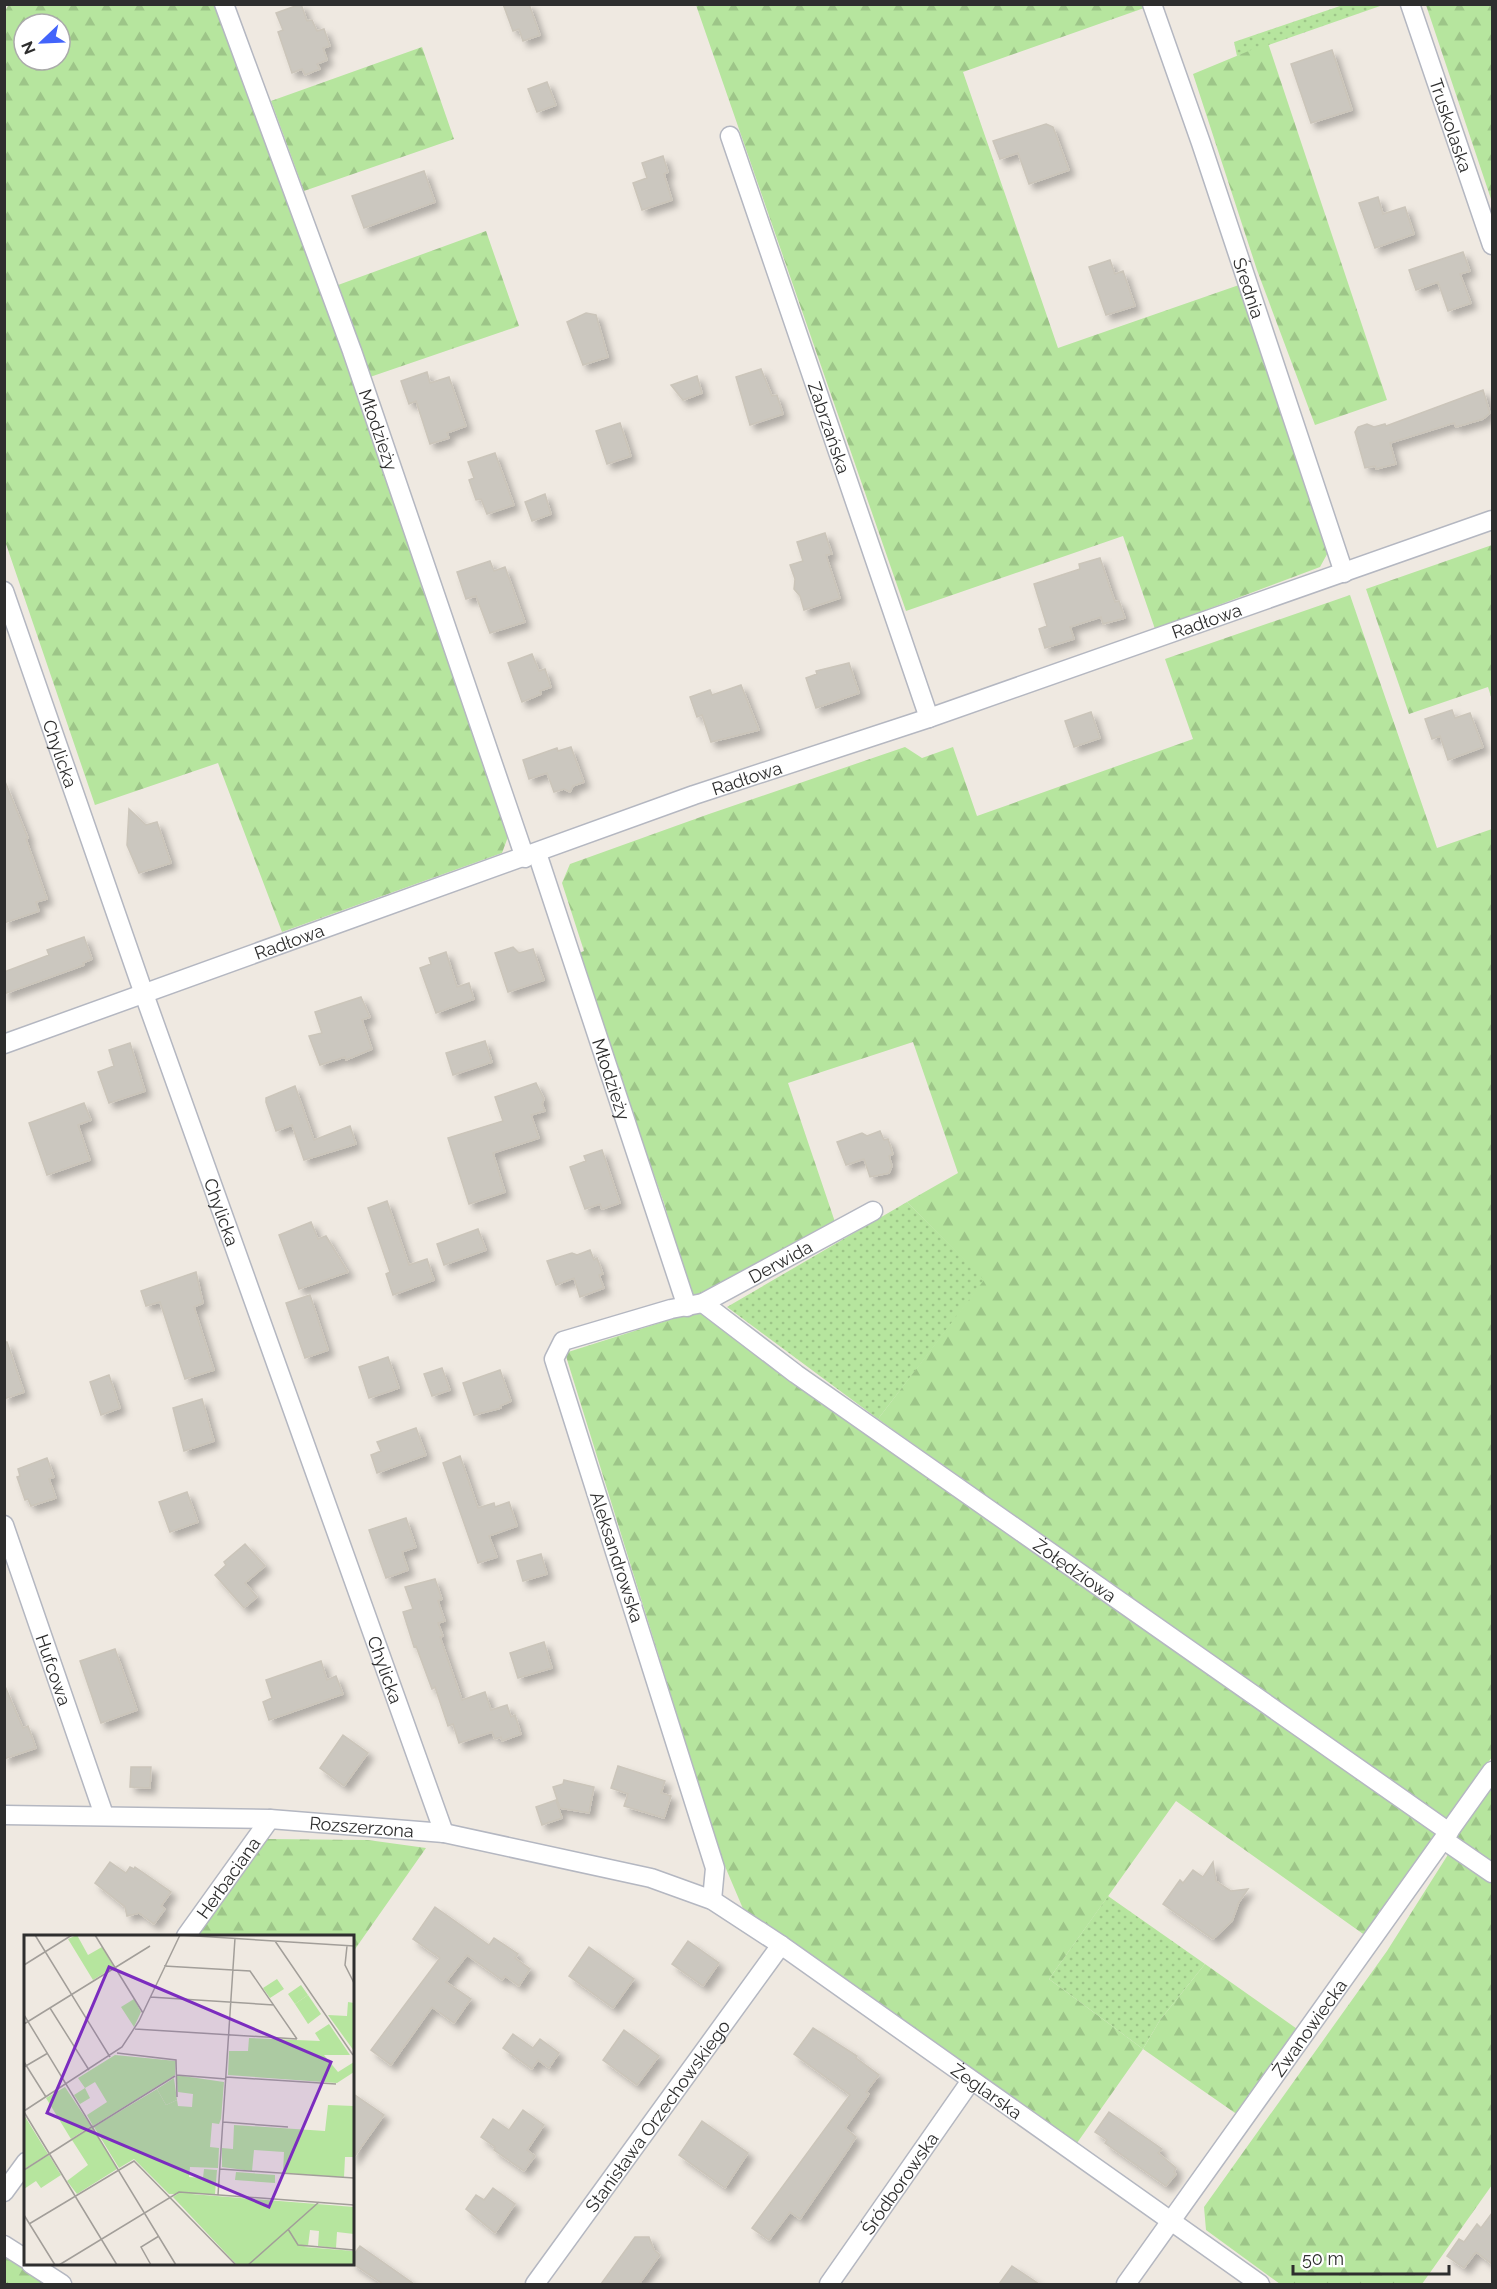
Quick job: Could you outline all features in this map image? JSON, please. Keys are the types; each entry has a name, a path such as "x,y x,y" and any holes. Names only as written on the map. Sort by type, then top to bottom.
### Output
{"street":[{"name":"Młodzieży","path":"224,4 352,351 531,856 695,1305"},
{"name":"Średnia","path":"1152,4 1201,143 1344,573"},
{"name":"Truskolaska","path":"1410,4 1492,245"},
{"name":"Zabrzańska","path":"730,136 929,718"},
{"name":"Radłowa","path":"4,1044 531,856 694,795 929,718 1492,520"},
{"name":"Chylicka","path":"4,591 144,994 444,1833"},
{"name":"Derwida","path":"695,1305 873,1211"},
{"name":"Żołędziowa","path":"695,1305 796,1374 1447,1836 1492,1873"},
{"name":"Aleksandrowska","path":"695,1305 570,1338 563,1341 554,1359 715,1868 712,1900"},
{"name":"Hufcowa","path":"4,1526 104,1815"},
{"name":"Żwanowiecka","path":"1126,2284 1492,1771"},
{"name":"Rozszerzona","path":"4,1815 270,1819 444,1833 651,1878 712,1900"},
{"name":"Herbaciana","path":"187,1935 270,1819"},
{"name":"Żeglarska","path":"712,1900 781,1945 970,2082 1260,2284"},
{"name":"Stanisława Orzechowskiego","path":"535,2284 781,1945"},
{"name":"Śródborowska","path":"829,2284 970,2082"},
{"path":"4,2192 24,2165"},
{"path":"4,2245 24,2258"},
{"path":"34,2265 62,2284"}],"green space":[{"path":"9,4 218,5 319,279 509,834 502,853 282,932 218,763 95,805 5,541 4,13"},
{"path":"696,5 1146,5 1147,7 963,72 1058,348 1239,285 1331,547 1320,567 1155,629 1123,536 906,611"},
{"path":"1343,5 1383,5 1237,56 1234,42"},
{"path":"1426,5 1492,5 1492,202"},
{"path":"1268,43 1387,400 1315,425 1257,270 1193,74"},
{"path":"422,47 454,139 304,191 271,101"},
{"path":"486,231 519,326 370,377 338,285"},
{"path":"1492,545 1492,700 1488,687 1409,714 1366,589"},
{"path":"1350,595 1437,848 1492,829 1492,1757 1446,1822 878,1419 984,1280 907,1202 958,1173 913,1042 788,1083 835,1222 692,1301 664,1203 576,954 584,951 562,883 570,864 905,747 922,758 953,747 977,816 1193,739 1165,659"},
{"path":"907,1202 985,1280 878,1419 727,1307"},
{"path":"697,1311 1438,1834 1366,1936 1176,1801 1049,1979 1143,2049 1077,2143 744,1911 721,1857 565,1353"},
{"path":"1492,1785 1492,1864 1454,1837"},
{"path":"265,1839 368,1840 426,1848 354,1951 354,1935 197,1935"},
{"path":"1449,1853 1492,1884 1492,2185 1422,2284 1280,2284 1206,2230 1204,2207 1387,1951"},
{"path":"1108,1896 1205,1964 1160,2020 1143,2049 1049,1979"},
{"path":"1205,1964 1300,2031 1238,2115 1143,2049 1160,2020"},
{"path":"5,2252 50,2284 5,2284"}],"building":[{"path":"301,4 307,21 312,20 317,31 324,29 330,46 323,48 327,60 317,64 320,69 305,75 302,69 292,73 278,32 283,30 276,13"},
{"path":"503,4 529,4 540,35 523,41 519,29 513,31"},
{"path":"1332,50 1352,110 1311,123 1291,64"},
{"path":"547,82 556,105 537,112 528,89"},
{"path":"1046,124 1053,127 1069,170 1029,184 1018,153 1000,159 993,141"},
{"path":"663,156 668,172 664,174 672,200 642,210 633,183 647,178 642,163"},
{"path":"424,171 435,202 364,228 352,196"},
{"path":"1378,197 1383,214 1405,207 1414,234 1375,248 1359,203"},
{"path":"1463,252 1470,271 1460,274 1471,303 1448,311 1438,282 1416,290 1409,270"},
{"path":"1110,260 1115,274 1123,271 1135,306 1106,315 1089,267"},
{"path":"586,313 596,315 608,357 583,365 567,322"},
{"path":"761,369 772,396 777,395 783,414 750,425 736,377"},
{"path":"427,372 430,383 449,377 466,426 447,433 449,438 430,444 416,401 409,404 401,381"},
{"path":"697,376 702,393 683,400 671,385"},
{"path":"1483,390 1490,413 1483,419 1456,427 1454,423 1390,443 1396,464 1376,469 1375,466 1365,468 1355,432 1358,427 1367,424 1374,427 1385,424 1386,426"},
{"path":"620,423 631,456 607,464 596,431"},
{"path":"495,453 514,505 487,514 481,499 476,500 469,480 474,478 468,462"},
{"path":"545,494 551,514 532,521 525,502"},
{"path":"825,533 832,554 826,555 840,598 804,610 800,596 794,589 795,579 790,565 803,561 797,542"},
{"path":"1100,558 1115,602 1119,601 1125,618 1103,624 1101,617 1070,627 1074,639 1045,648 1039,629 1047,626 1034,584 1080,569 1079,564"},
{"path":"490,561 494,571 505,567 525,622 490,633 476,596 466,599 457,572"},
{"path":"532,654 539,671 545,669 551,687 522,702 508,663"},
{"path":"849,663 859,693 816,708 806,678 817,674 816,671"},
{"path":"741,685 759,730 711,742 702,715 697,717 690,697 710,690 712,695"},
{"path":"1452,710 1455,718 1470,713 1483,747 1448,760 1440,736 1432,739 1425,719"},
{"path":"1091,712 1100,738 1074,747 1065,721"},
{"path":"571,747 584,782 573,786 570,792 564,789 554,792 547,773 529,779 523,760 557,748 558,751"},
{"path":"4,779 28,838 26,839 47,899 36,902 39,911 4,923"},
{"path":"129,809 146,825 157,822 171,863 139,873 127,845"},
{"path":"84,937 92,959 83,963 84,965 4,994 4,972 49,955 47,950"},
{"path":"513,947 519,953 533,949 544,980 508,992 495,953"},
{"path":"446,952 457,987 469,983 474,999 436,1013 420,968 431,964 429,958"},
{"path":"361,997 370,1017 362,1020 372,1049 346,1060 345,1057 320,1065 309,1036 322,1033 315,1012"},
{"path":"485,1041 492,1062 453,1075 446,1053"},
{"path":"130,1043 145,1091 109,1103 98,1072 114,1066 109,1050"},
{"path":"536,1083 544,1099 542,1104 545,1111 531,1115 539,1138 493,1153 505,1192 469,1204 448,1138 503,1121 495,1097"},
{"path":"295,1086 314,1140 350,1126 356,1144 304,1160 292,1125 276,1131 266,1102 266,1098"},
{"path":"84,1103 91,1120 78,1125 90,1160 47,1175 29,1123"},
{"path":"880,1131 884,1140 888,1139 893,1154 889,1156 892,1166 889,1173 870,1177 864,1159 846,1165 837,1142 862,1133 867,1136"},
{"path":"602,1150 620,1203 602,1209 600,1204 585,1209 570,1167 586,1161 584,1156"},
{"path":"387,1201 409,1265 427,1259 434,1280 393,1295 386,1274 390,1272 368,1208"},
{"path":"311,1222 318,1239 326,1236 348,1272 299,1289 279,1235"},
{"path":"478,1229 486,1250 444,1265 437,1244"},
{"path":"590,1250 594,1260 597,1258 603,1274 599,1275 604,1288 580,1297 574,1278 556,1285 547,1261"},
{"path":"196,1272 203,1303 194,1307 214,1370 185,1379 160,1302 146,1306 141,1291"},
{"path":"310,1295 328,1350 305,1358 286,1303"},
{"path":"4,1342 7,1342 24,1392 4,1399"},
{"path":"388,1357 399,1388 369,1398 359,1367"},
{"path":"442,1368 450,1390 432,1396 424,1374"},
{"path":"500,1370 511,1401 500,1406 501,1408 474,1415 463,1383"},
{"path":"109,1375 120,1408 101,1415 90,1382"},
{"path":"202,1399 214,1441 184,1451 173,1408"},
{"path":"416,1428 426,1455 377,1473 371,1455 381,1451 377,1442"},
{"path":"460,1456 478,1508 494,1503 495,1507 509,1502 517,1526 489,1536 497,1557 478,1563 443,1463"},
{"path":"47,1458 54,1477 49,1479 56,1498 31,1506 28,1499 25,1500 17,1477 20,1476 18,1469"},
{"path":"187,1492 198,1522 170,1532 159,1502"},
{"path":"406,1518 416,1547 402,1552 408,1570 386,1578 369,1530"},
{"path":"245,1544 265,1566 245,1583 257,1597 244,1608 215,1575 226,1565 224,1562"},
{"path":"541,1554 547,1574 523,1581 517,1561"},
{"path":"435,1579 442,1599 438,1601 445,1621 438,1623 443,1636 440,1637 462,1700 485,1692 491,1710 507,1705 511,1717 515,1715 521,1734 502,1741 501,1737 495,1739 492,1732 459,1743 453,1724 448,1726 435,1687 432,1689 416,1646 414,1647 403,1612 413,1609 405,1587"},
{"path":"544,1642 552,1668 518,1678 510,1653"},
{"path":"115,1649 137,1710 101,1723 80,1661"},
{"path":"321,1661 327,1680 336,1676 343,1694 269,1720 263,1702 272,1698 266,1680"},
{"path":"4,1684 23,1728 28,1726 36,1748 4,1759"},
{"path":"343,1735 368,1753 344,1786 320,1768"},
{"path":"618,1766 665,1781 661,1793 671,1796 664,1818 624,1806 628,1794 611,1788"},
{"path":"131,1767 151,1767 150,1788 130,1787"},
{"path":"564,1780 594,1787 589,1813 560,1808 553,1787 563,1784"},
{"path":"556,1800 562,1818 542,1825 536,1807"},
{"path":"110,1862 126,1873 130,1867 134,1869 135,1867 171,1892 161,1906 165,1909 154,1924 139,1913 127,1916 125,1907 95,1883"},
{"path":"1213,1862 1216,1881 1231,1891 1248,1889 1239,1902 1232,1921 1213,1939 1163,1904 1180,1880 1183,1883 1193,1870 1203,1877"},
{"path":"435,1907 489,1945 494,1938 518,1954 515,1958 530,1969 519,1986 505,1976 502,1980 467,1955 446,1982 471,1999 454,2023 432,2007 391,2065 371,2050 440,1958 413,1939"},
{"path":"688,1941 719,1963 703,1986 672,1964"},
{"path":"589,1947 634,1979 613,2008 569,1976"},
{"path":"813,2028 857,2056 856,2058 879,2075 866,2092 869,2094 845,2128 856,2137 849,2148 800,2219 790,2212 769,2240 752,2228 850,2095 794,2054"},
{"path":"624,2030 659,2056 637,2085 603,2060"},
{"path":"513,2034 533,2048 540,2039 559,2053 549,2068 538,2060 532,2069 503,2048"},
{"path":"354,2094 384,2115 354,2157"},
{"path":"523,2110 544,2125 527,2150 535,2156 524,2171 494,2150 495,2147 481,2137 493,2119 509,2130"},
{"path":"1109,2112 1162,2149 1158,2153 1176,2168 1174,2172 1176,2174 1166,2186 1105,2143 1107,2140 1095,2132"},
{"path":"702,2121 748,2153 725,2188 679,2155"},
{"path":"493,2188 515,2204 495,2233 466,2209 476,2195 484,2200"},
{"path":"1492,2213 1492,2264 1476,2252 1464,2268 1447,2256 1459,2239 1464,2242 1477,2224 1481,2228"},
{"path":"635,2237 649,2237 654,2250 660,2255 639,2284 601,2284"},
{"path":"360,2246 414,2284 383,2284 354,2264 354,2254"},
{"path":"1012,2266 1039,2284 999,2284"}]}
